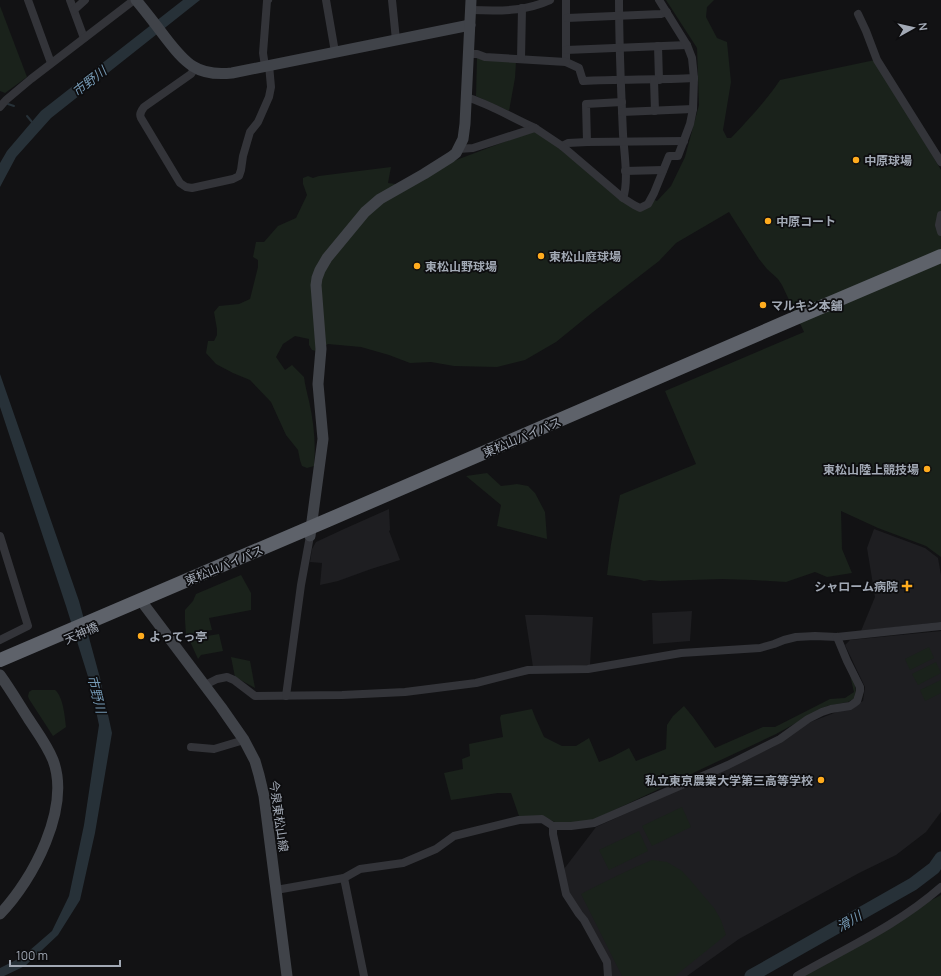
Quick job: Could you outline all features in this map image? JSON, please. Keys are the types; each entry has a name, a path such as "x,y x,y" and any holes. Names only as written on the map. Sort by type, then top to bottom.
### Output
{"highway":[{"name":"東松山バイパス","path":"103,620 311,531 779,325 941,256"},
{"name":"東松山バイパス","path":"311,531 520,446 594,413 941,267"},
{"name":"天神橋","path":"55,640 103,620"},
{"path":"0,660 55,640"},
{"path":"0,669 55,640"}],"street":[{"path":"28,0 51,63"},
{"path":"70,0 84,38"},
{"path":"74,10 85,0"},
{"path":"0,107 3,99 135,0 182,58 195,68 214,74 223,74 470,25"},
{"path":"195,68 191,74 144,107 140,115 180,183 186,187 192,188 233,179 239,176 250,132 258,122 269,97 271,87 263,53 268,0"},
{"path":"326,0 335,52"},
{"path":"392,0 396,40"},
{"path":"286,696 301,585 311,531 323,439 318,384 321,349 316,285 320,270 327,258 360,218 374,204 451,157 458,149 463,139 464,132 469,54 470,5 504,11 542,4 550,0"},
{"path":"566,0 566,62"},
{"path":"619,0 622,112 626,171 626,191 623,198"},
{"path":"466,97 497,109 535,128 562,146 623,198 640,208 648,204 669,156 678,156 690,124 693,109 694,78 692,58 687,45 659,0"},
{"path":"521,59 522,8"},
{"path":"567,18 662,14 667,12"},
{"path":"858,14 866,30 877,60 941,162"},
{"path":"566,50 687,45"},
{"path":"655,111 658,46"},
{"path":"469,54 477,54 485,57 566,62 579,68 583,81 694,78"},
{"path":"587,142 586,104 622,102"},
{"path":"622,112 693,109"},
{"path":"458,149 473,148 535,128"},
{"path":"562,146 568,143 587,142 684,141"},
{"path":"626,171 663,170"},
{"path":"941,215 939,225 941,232"},
{"path":"0,536 28,626 0,640"},
{"name":"今泉東松山線","path":"144,602 222,707 244,740 255,761 264,796 287,976"},
{"path":"205,685 217,679 227,677 234,680 255,696 405,692 476,683 528,670 588,669 681,653 760,648 796,637 837,637 941,626"},
{"path":"276,890 344,878 360,869 403,863 436,849 454,836 519,820 542,819 553,826 571,826 594,823 728,765 780,739 808,719 822,712 850,706 857,701 860,687 837,637"},
{"path":"0,675 47,748 53,761 58,791 53,821 41,853 27,881 0,914"},
{"path":"191,747 214,749 244,740"},
{"path":"553,826 553,834 566,894 584,920 607,962 608,976"},
{"path":"344,878 364,976"},
{"path":"797,976 866,939 919,906 941,887"}],"shaded area":[{"path":"666,0 714,0 707,7 706,17 717,38 727,42 731,82 723,130 727,138 731,138 751,117 780,80 875,60 941,170 941,557 926,546 878,528 841,511 842,549 852,573 827,577 815,572 786,582 722,579 644,581 607,575 620,495 696,464 665,391 804,332 782,285 759,259 729,212 676,243 659,261 556,342 525,360 497,367 454,366 431,362 410,363 361,347 328,344 316,351 312,350 309,345 309,339 295,336 283,344 276,357 285,370 292,365 304,377 312,417 315,442 314,466 307,468 302,466 298,450 286,435 271,402 250,380 216,364 206,353 208,341 214,341 217,335 214,312 219,306 239,304 250,299 258,267 258,260 253,257 256,242 264,242 278,226 296,218 307,195 303,184 303,178 308,176 313,178 391,167 388,183 411,186 451,162 536,130 639,210 652,199 657,201 671,186 685,157 699,105 697,48"},
{"path":"0,6 27,77 5,93 0,91"},
{"path":"477,58 516,62 515,78 509,111 476,96"},
{"path":"487,473 501,486 517,484 528,486 535,493 545,512 547,539 497,526 501,505 466,476"},
{"path":"389,509 389,531 400,560 338,581 320,585 322,563 310,562 312,549 316,542"},
{"name":"シャローム病院","path":"874,529 925,548 938,558 941,575 941,622 861,631 875,597 867,548"},
{"path":"241,575 251,593 251,610 209,618 212,630 186,635 185,610 193,601 196,594"},
{"path":"692,611 690,641 653,644 652,613"},
{"path":"525,615 593,617 590,665 533,667"},
{"name":"私立東京農業大学第三高等学校","path":"941,631 941,812 926,832 896,855 859,873 739,939 687,976 610,976 568,894 564,869 596,827 773,747 808,723 863,701 865,687 845,645 850,640"},
{"path":"219,634 223,651 201,655 198,659 189,639"},
{"path":"929,647 934,658 910,670 905,659"},
{"path":"231,657 250,661 255,688 235,677"},
{"path":"936,662 941,673 918,685 912,674"},
{"path":"850,675 852,675 856,692 855,698 848,702 827,706 776,734 591,821 559,824 542,816 519,816 511,793 498,793 451,800 444,773 463,769 462,759 470,756 469,744 503,737 500,718 501,715 532,709 544,737 562,746 576,746 589,738 599,762 629,748 636,761 666,749 667,725 673,716 684,706 715,748 763,727 775,727 830,699 845,698 854,692"},
{"path":"941,680 941,693 925,701 920,690"},
{"path":"32,690 55,690 60,697 66,727 53,736 29,699 29,692"},
{"path":"682,807 691,827 652,846 642,826"},
{"path":"639,831 648,851 609,870 599,850"},
{"path":"652,860 667,862 682,871 714,908 721,920 726,935 675,976 622,976 581,894"},
{"path":"941,895 941,976 802,976 833,952"}],"water":[{"name":"市野川","path":"183,0 200,0 51,118 16,157 0,187 0,163 7,151 41,111"},
{"name":"市野川","path":"0,374 79,601 100,678 112,733 95,833 80,900 58,935 25,966 4,976 0,976 0,968 22,957 52,931 69,896 84,825 99,725 90,683 0,407"}],"waterway":[{"path":"8,104 14,106"},
{"path":"27,116 32,122"},
{"name":"滑川","path":"751,976 913,884 934,868 941,858"}],"place":[{"name":"中原球場","path":"856,160"},
{"name":"中原コート","path":"768,221"},
{"name":"東松山庭球場","path":"541,256"},
{"name":"東松山野球場","path":"417,266"},
{"name":"マルキン本舗","path":"763,305"},
{"name":"東松山陸上競技場","path":"927,469"},
{"name":"シャローム病院","path":"907,586"},
{"name":"よってっ亭","path":"141,636"},
{"name":"私立東京農業大学第三高等学校","path":"821,780"}]}
